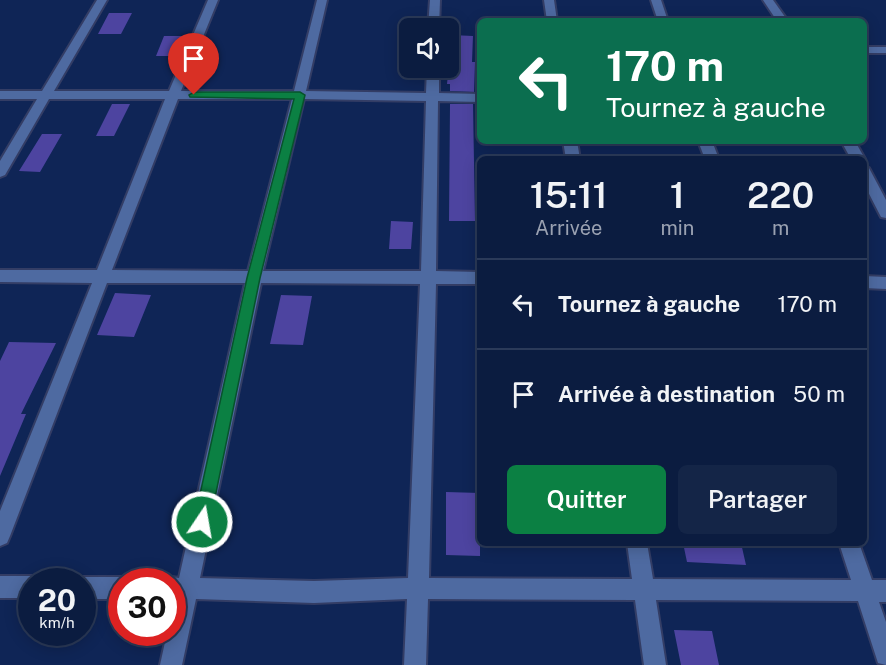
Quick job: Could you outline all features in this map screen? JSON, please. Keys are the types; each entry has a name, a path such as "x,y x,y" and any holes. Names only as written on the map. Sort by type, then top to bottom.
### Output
{"street":[{"path":"0,172 102,0"},
{"path":"0,536 172,95 213,0"},
{"path":"185,568 322,0"},
{"path":"434,18 435,0"},
{"path":"549,0 552,18"},
{"path":"656,0 662,18"},
{"path":"768,0 781,18"},
{"path":"867,50 886,50"},
{"path":"415,665 433,78"},
{"path":"0,95 300,95 477,98"},
{"path":"867,177 886,213"},
{"path":"0,276 477,278"},
{"path":"867,282 886,283"},
{"path":"637,546 655,665"},
{"path":"851,546 876,591 886,656"},
{"path":"0,587 18,587"},
{"path":"186,588 314,592 417,588 876,591"},
{"path":"171,665 173,646"}],"building":[{"path":"109,13 132,13 121,34 98,34"},
{"path":"459,35 473,36 474,92 450,91 450,84 447,84 448,78 459,78"},
{"path":"164,36 184,36 176,56 156,56"},
{"path":"112,104 130,104 114,136 96,136"},
{"path":"450,104 473,104 475,221 449,221"},
{"path":"42,134 62,134 40,172 19,171"},
{"path":"391,221 413,222 411,249 389,249"},
{"path":"115,293 151,295 134,337 97,335"},
{"path":"281,295 312,296 303,345 270,344"},
{"path":"9,342 56,343 21,414 26,414 0,476 0,361"},
{"path":"446,492 477,493 477,546 480,546 480,556 446,555"},
{"path":"684,546 742,546 746,565 687,562"},
{"path":"674,630 712,631 719,665 681,665"}],"route":[{"path":"194,95 300,95 254,278 202,522"}]}
